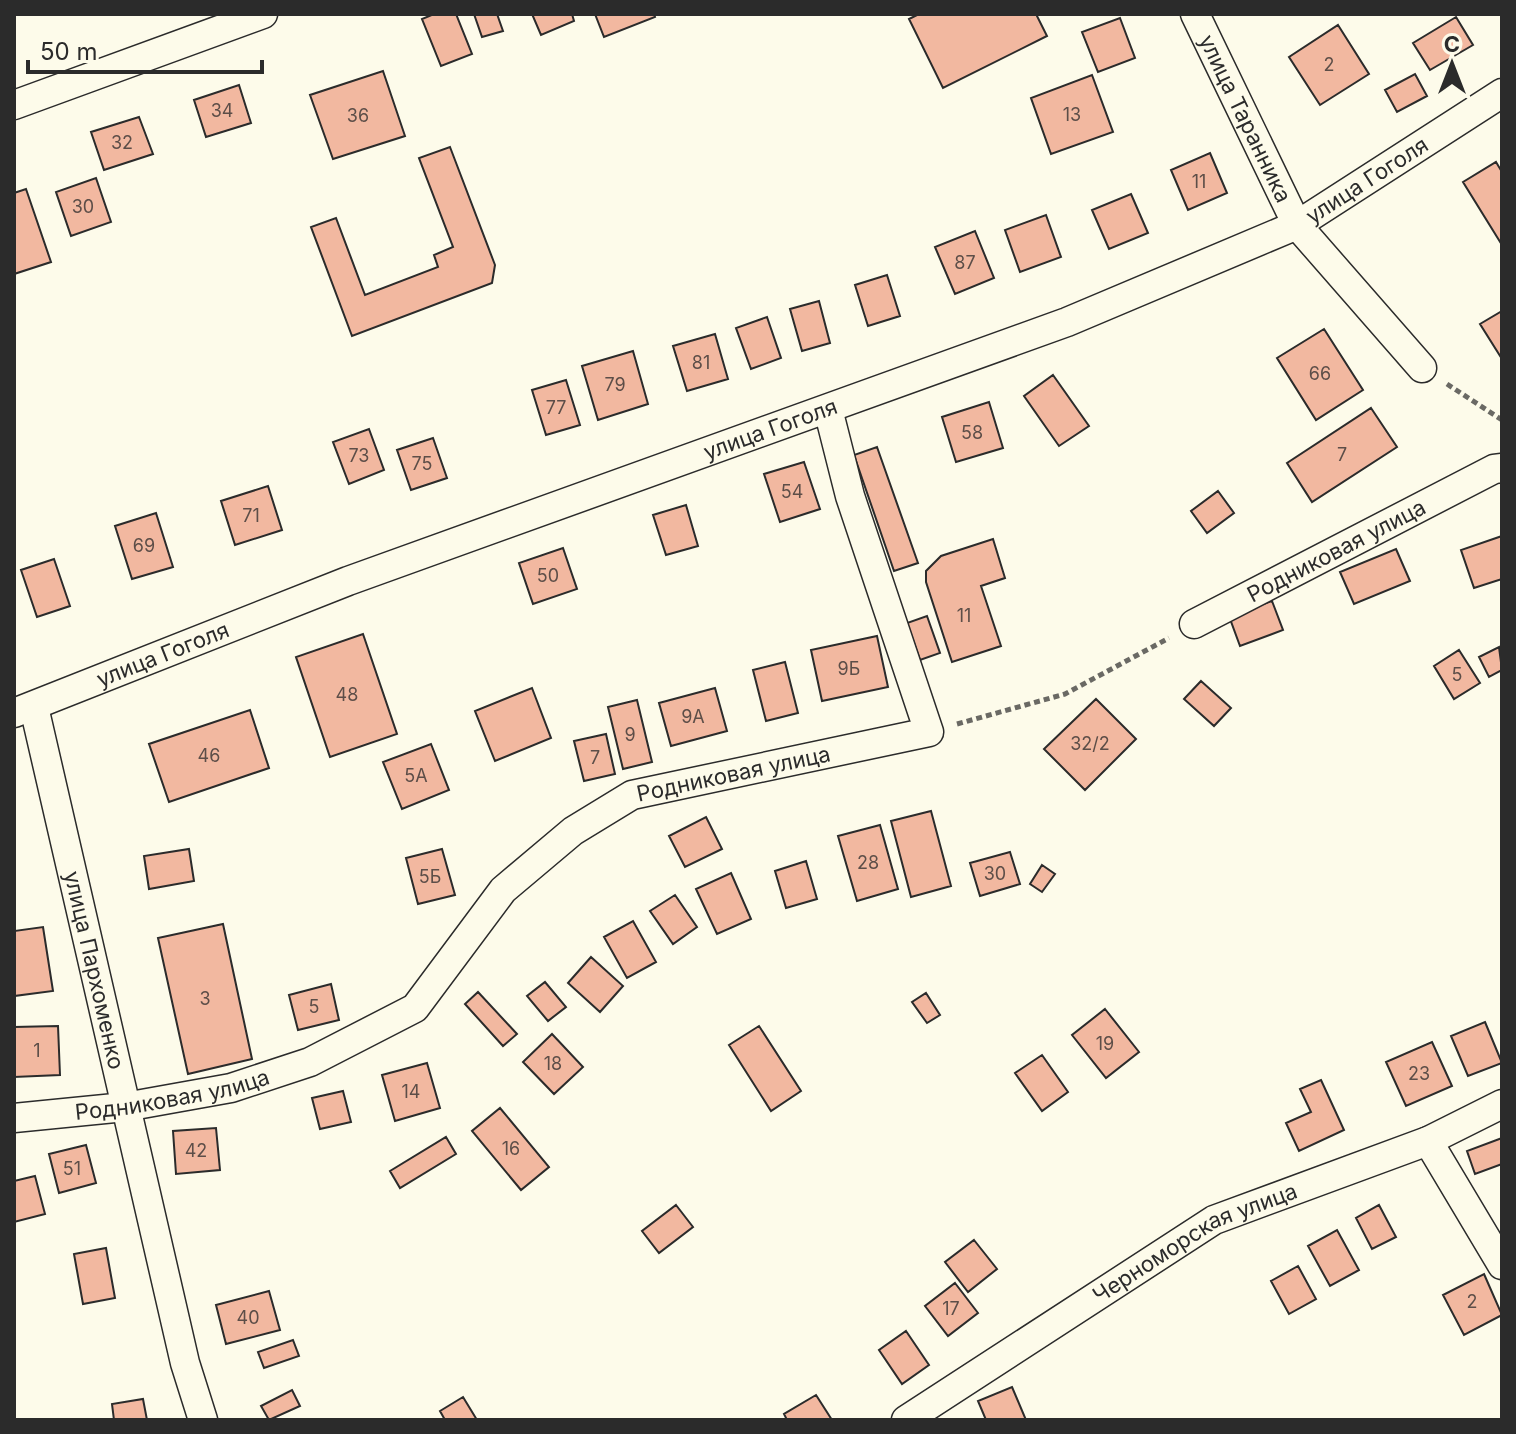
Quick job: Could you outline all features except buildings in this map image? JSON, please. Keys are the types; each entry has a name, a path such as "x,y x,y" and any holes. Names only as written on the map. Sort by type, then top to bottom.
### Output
{"street":[{"path":"14,105 263,14"},
{"name":"улица Таранника","path":"1195,14 1297,225 1422,368"},
{"name":"улица Гоголя","path":"24,710 348,581 1067,322 1297,225 1502,93"},
{"path":"828,409 850,496 929,732"},
{"name":"Родниковая улица","path":"1194,624 1494,469 1502,468"},
{"name":"улица Пархоменко","path":"24,710 125,1107 185,1363 203,1420"},
{"name":"Родниковая улица","path":"14,1118 125,1107 231,1088 310,1062 415,1008 503,890 573,831 632,795 929,732"},
{"name":"Черноморская улица","path":"906,1420 1214,1220 1428,1141 1502,1104"},
{"path":"1428,1141 1502,1265"}],"path":[{"path":"1422,368 1502,420"},
{"path":"929,732 1065,694 1194,624"}]}
